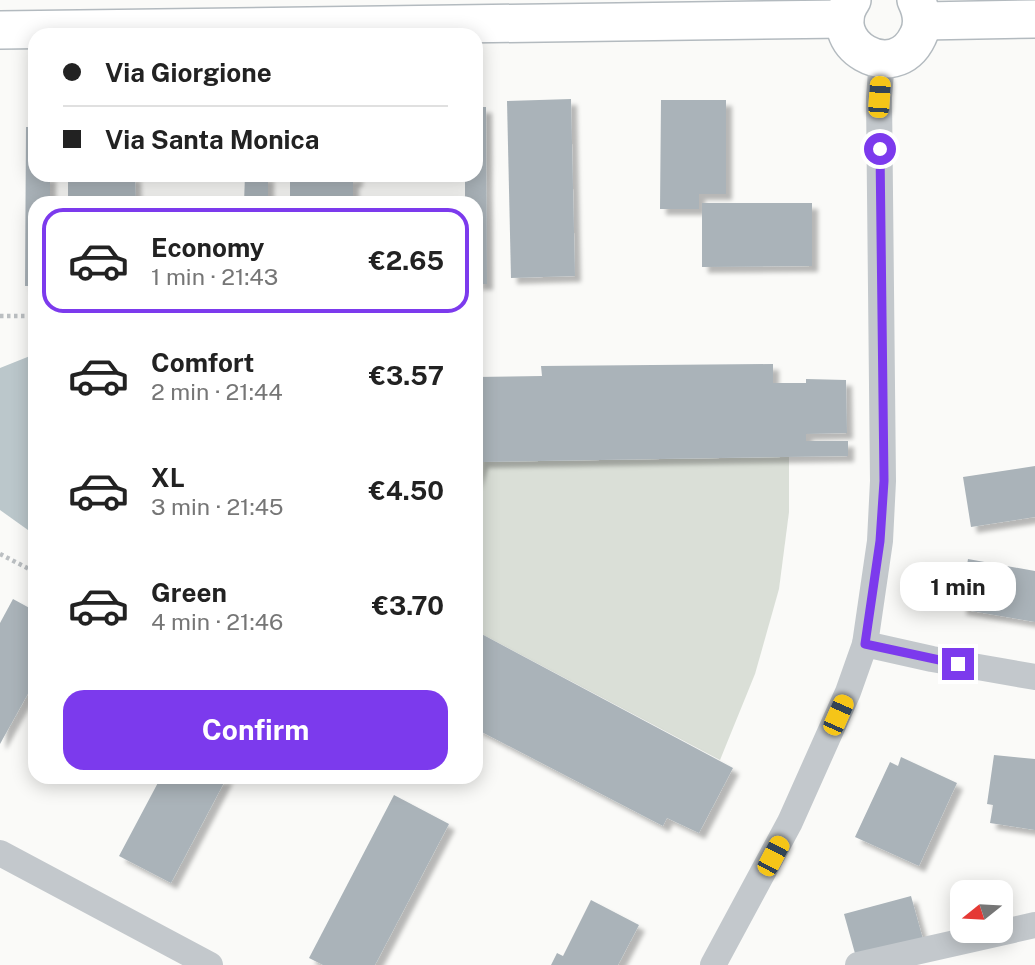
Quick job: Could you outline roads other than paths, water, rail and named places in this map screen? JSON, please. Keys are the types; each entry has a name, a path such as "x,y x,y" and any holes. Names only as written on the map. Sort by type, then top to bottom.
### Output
{"street":[{"path":"71,28 671,11 848,10 847,33 854,46 864,55 882,60 907,52 920,33 919,10 1035,19"},
{"path":"0,30 28,29"},
{"path":"713,965 790,822 848,692 865,644 880,541 884,481 879,97 882,60"},
{"path":"865,644 1035,677"},
{"path":"0,853 210,965"},
{"path":"858,965 1035,925"}]}
